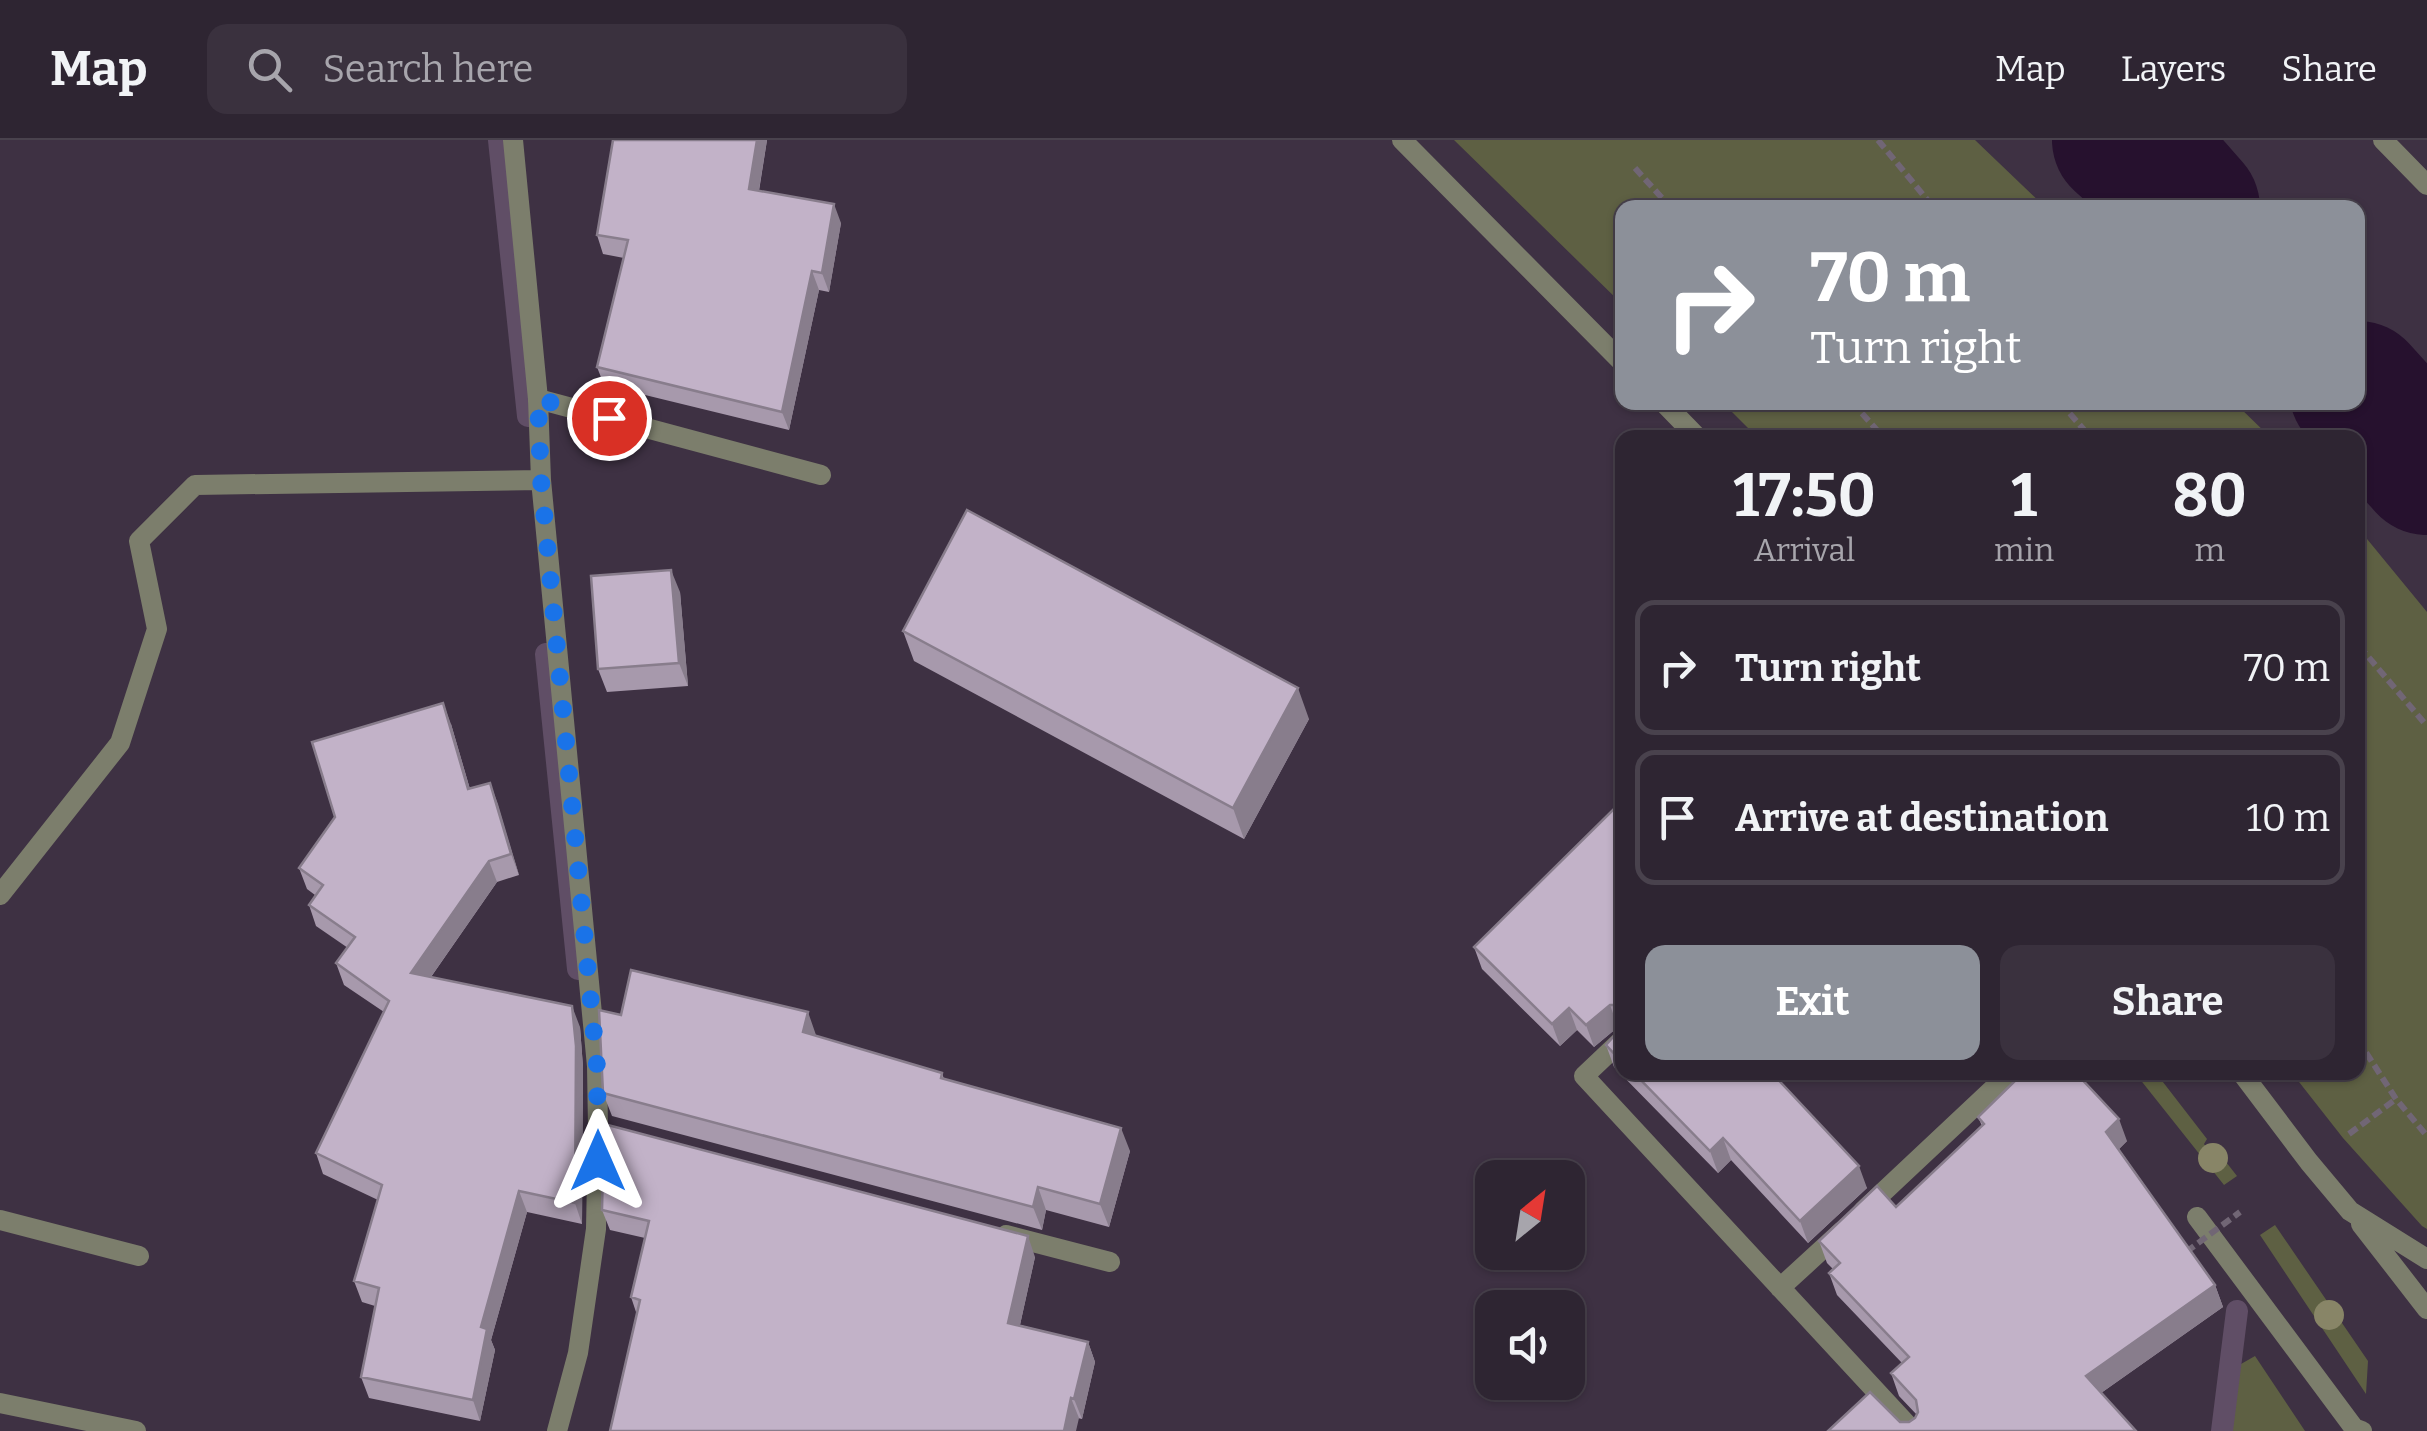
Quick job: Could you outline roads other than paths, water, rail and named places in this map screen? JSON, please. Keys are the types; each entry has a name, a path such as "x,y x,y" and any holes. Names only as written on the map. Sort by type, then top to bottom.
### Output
{"street":[{"path":"513,140 597,1066 608,1129 578,1353 557,1431"},
{"path":"1402,140 1615,355"},
{"path":"2382,140 2427,185"},
{"path":"538,399 821,476"},
{"path":"1671,410 1690,430"},
{"path":"0,895 120,743 156,629 140,541 195,485 541,480"},
{"path":"1615,1047 1584,1076 1913,1431"},
{"path":"1780,1288 2002,1080"},
{"path":"2247,1080 2427,1309"},
{"path":"2350,1211 2427,1258"},
{"path":"2196,1216 2354,1428 2362,1431"},
{"path":"0,1220 139,1256"},
{"path":"978,1227 1110,1262"},
{"path":"0,1403 125,1430"}],"waterway":[{"path":"499,140 528,416"},
{"path":"2121,140 2184,200"},
{"path":"2143,140 2170,184"},
{"path":"2365,398 2427,466"},
{"path":"546,654 578,969"},
{"path":"2222,1431 2237,1311"}]}
